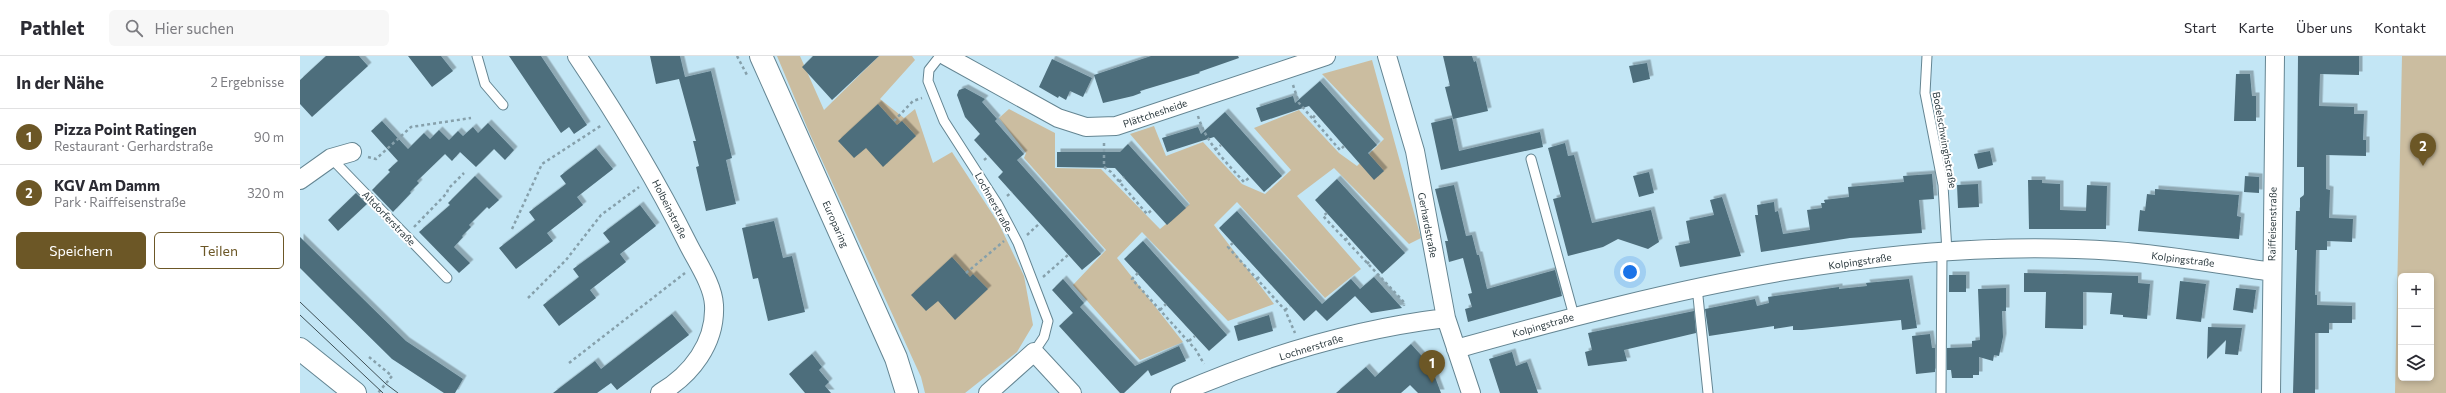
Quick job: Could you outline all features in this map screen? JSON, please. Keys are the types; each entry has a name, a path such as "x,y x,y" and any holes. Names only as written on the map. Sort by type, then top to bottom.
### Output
{"main road":[{"name":"Europaring","path":"761,56 896,358 907,393"},
{"path":"300,349 346,391"}],"street":[{"name":"Holbeinstraße","path":"576,56 618,115 653,176 698,263 714,303 714,325 707,346 671,390"},
{"name":"Plättchesheide","path":"946,56 1058,118 1086,127 1116,126 1326,56"},
{"name":"Gerhardstraße","path":"1388,56 1414,151 1446,318 1471,393"},
{"name":"Raiffeisenstraße","path":"2270,393 2275,56"},
{"path":"300,180 331,158 352,152"},
{"name":"Kolpingstraße","path":"1456,349 1574,316 1697,287 1885,257 1944,252 2032,250 2114,251 2272,272"},
{"name":"Lochnerstraße","path":"1180,393 1210,380 1301,349 1377,327 1446,318"},
{"name":"Lochnerstraße","path":"988,393 1034,352"},
{"path":"1034,352 1072,393"}],"lane":[{"path":"477,56 485,84 503,105"},
{"name":"Lochnerstraße","path":"940,56 932,65 928,75 944,121 998,205 1021,249 1048,321 1044,337 1034,352"},
{"name":"Bodelschwinghstraße","path":"1927,56 1925,93 1943,186 1944,252 1941,393"},
{"name":"Altdorferstraße","path":"331,158 447,278"},
{"path":"1531,159 1574,316"},
{"path":"1697,287 1708,393"}],"path":[{"path":"1288,69 1299,103 1340,150 1344,146"},
{"path":"894,121 913,101 933,93"},
{"path":"1194,100 1203,131 1215,150 1244,182 1250,177"},
{"path":"1313,118 1316,114"},
{"path":"512,229 542,164 618,115"},
{"path":"352,152 376,159 411,127 471,118"},
{"path":"1104,126 1104,167 1148,214 1153,209"},
{"path":"1215,150 1221,145"},
{"path":"406,234 447,194 448,189 464,173"},
{"path":"528,298 566,260 601,215 653,176"},
{"path":"1119,182 1124,177"},
{"path":"1326,213 1323,216 1403,301 1409,322"},
{"path":"966,273 1012,234"},
{"path":"1345,240 1349,237"},
{"path":"1233,243 1228,247 1285,310 1301,349"},
{"path":"1034,285 1068,255"},
{"path":"1367,264 1370,261"},
{"path":"569,363 698,263"},
{"path":"1138,274 1132,279 1196,350 1210,380"},
{"path":"1257,279 1261,275"},
{"path":"1160,310 1166,304"},
{"path":"1285,310 1290,306"},
{"path":"1189,341 1195,336"},
{"path":"369,357 392,376 378,393"}],"shaded area":[{"path":"777,56 800,56 824,110 879,56 912,56 915,60 880,99 904,118 915,109 933,163 952,152 999,224 1024,276 1033,325 1017,352 965,393 925,393 921,377 809,132"},
{"path":"2402,56 2446,56 2446,393 2395,393"},
{"path":"1372,60 1421,238 1409,244 1334,168 1297,196 1361,269 1325,298 1237,202 1214,225 1274,304 1228,321 1142,232 1117,258 1183,342 1140,360 1073,285 1106,250 1024,158 1026,153 999,118 1009,109 1055,133 1055,168 1101,169 1160,229 1190,204 1130,134 1154,126 1166,156 1203,142 1242,184 1265,194 1291,170 1254,128 1299,110 1339,153 1357,166 1384,139 1322,74"}],"building":[{"path":"326,56 359,56 368,66 312,117 300,104 300,80"},
{"path":"408,56 441,56 453,71 432,87"},
{"path":"509,56 541,56 587,125 574,134 569,127 561,133"},
{"path":"650,56 680,56 685,77 711,71 732,158 726,160 736,204 706,211 696,167 699,166 693,141 696,141 679,79 656,84"},
{"path":"813,56 879,56 832,100 802,67"},
{"path":"1151,56 1238,56 1239,58 1199,72 1200,73 1140,91 1141,93 1133,96 1103,103 1094,75"},
{"path":"1443,56 1472,56 1474,62 1476,61 1488,111 1453,119 1445,87 1450,86"},
{"path":"2298,56 2359,56 2359,75 2320,74 2319,106 2354,107 2354,114 2364,114 2363,140 2366,140 2366,156 2326,155 2326,189 2330,190 2329,218 2353,219 2352,242 2327,241 2327,250 2316,250 2315,295 2317,295 2317,305 2352,306 2352,323 2329,323 2329,333 2315,333 2315,393 2293,393 2297,250 2295,250 2296,211 2300,211 2300,198 2304,195 2304,167 2297,167"},
{"path":"1052,59 1092,78 1083,97 1070,91 1066,100 1059,96 1058,98 1039,87"},
{"path":"1647,63 1650,79 1633,83 1629,66"},
{"path":"2236,74 2250,74 2252,96 2256,96 2256,121 2234,121"},
{"path":"1320,81 1377,145 1368,153 1384,171 1374,180 1309,106 1261,122 1256,108 1293,96 1295,103"},
{"path":"965,88 985,99 982,102 997,119 995,121 1024,154 1017,160 1101,254 1082,270 998,177 1003,172 974,140 980,134 965,117 957,95 959,90"},
{"path":"878,104 897,125 902,121 916,136 883,167 866,148 854,158 838,141"},
{"path":"1225,112 1282,176 1264,192 1214,137 1167,152 1162,138 1198,127 1201,134"},
{"path":"1452,118 1459,151 1540,132 1543,147 1441,170 1431,123"},
{"path":"382,121 408,149 424,133 430,139 439,130 449,140 458,131 463,136 473,127 478,133 488,123 514,150 505,160 494,149 476,167 460,152 452,161 445,154 417,181 419,183 393,212 372,190 390,172 388,170 398,161 371,131"},
{"path":"1565,143 1568,156 1574,155 1592,223 1651,210 1659,242 1648,249 1618,239 1603,247 1568,256 1553,199 1561,197 1548,148"},
{"path":"1128,144 1186,208 1167,225 1115,168 1057,167 1057,152 1120,152"},
{"path":"596,148 613,169 577,197 583,205 547,233 553,241 516,269 499,248 535,220 529,212 566,184 560,176"},
{"path":"1990,151 1993,165 1978,169 1974,154"},
{"path":"1649,172 1654,193 1639,197 1633,176"},
{"path":"1932,174 1934,199 1919,200 1922,233 1850,238 1761,252 1755,215 1758,215 1757,205 1774,202 1775,212 1778,211 1783,234 1810,230 1807,210 1822,208 1821,203 1825,203 1824,200 1849,197 1848,187 1904,182 1903,176"},
{"path":"475,176 499,200 489,209 487,207 469,225 471,227 454,247 470,263 459,273 419,232 450,205 448,203"},
{"path":"2245,176 2259,177 2259,193 2244,192"},
{"path":"1337,179 1405,253 1382,274 1315,200"},
{"path":"2028,180 2042,180 2042,183 2060,184 2060,210 2086,211 2087,185 2107,186 2106,229 2029,229"},
{"path":"1978,184 1979,207 1958,208 1957,185"},
{"path":"1454,185 1466,236 1472,235 1477,255 1479,255 1487,289 1555,270 1562,296 1468,322 1465,309 1472,307 1468,294 1472,293 1463,258 1449,262 1445,241 1448,241 1435,189"},
{"path":"2155,189 2239,195 2237,216 2241,217 2239,239 2138,231 2140,210 2145,211 2147,194 2155,195"},
{"path":"356,193 367,204 338,231 328,220"},
{"path":"1722,197 1741,256 1680,267 1675,246 1690,243 1686,221 1714,215 1710,200"},
{"path":"640,205 656,226 620,254 626,262 590,290 596,298 559,326 543,305 579,277 573,269 610,242 603,233"},
{"path":"1237,211 1322,304 1351,279 1360,289 1374,277 1402,308 1371,313 1355,296 1327,321 1316,310 1304,321 1219,228"},
{"path":"774,221 783,258 792,256 805,312 768,321 758,278 753,279 742,228"},
{"path":"300,237 406,341 463,379 455,393 444,393 392,359 300,268"},
{"path":"1143,241 1227,335 1209,351 1124,259"},
{"path":"952,257 970,277 973,274 988,289 955,320 938,301 926,311 911,295"},
{"path":"2024,273 2138,276 2138,283 2150,284 2147,319 2123,317 2123,315 2110,314 2112,293 2083,292 2083,329 2045,328 2046,292 2024,292"},
{"path":"1949,275 1966,275 1966,292 1949,292"},
{"path":"1063,279 1084,303 1080,307 1135,366 1179,346 1186,361 1151,376 1148,370 1124,393 1120,393 1059,326 1073,313 1052,290"},
{"path":"1909,279 1917,328 1902,330 1901,320 1802,330 1793,330 1793,326 1774,329 1774,326 1709,336 1705,309 1755,299 1757,306 1769,303 1768,297 1839,287 1839,289 1867,286 1866,283"},
{"path":"2180,281 2206,284 2201,322 2176,319"},
{"path":"2006,288 2006,311 2002,311 2003,337 1999,356 1994,355 1993,361 1979,357 1979,375 1973,375 1973,378 1952,378 1951,370 1947,370 1947,348 1972,347 1972,341 1980,340 1978,289"},
{"path":"2236,288 2256,290 2253,313 2233,310"},
{"path":"1694,311 1696,333 1624,350 1627,361 1588,366 1585,352 1592,350 1588,333"},
{"path":"672,314 689,335 617,390 611,383 597,393 553,393 595,361 601,369"},
{"path":"1269,315 1273,331 1238,341 1234,326"},
{"path":"2208,327 2242,328 2238,355 2225,354 2226,340 2207,359"},
{"path":"1930,334 1932,348 1935,348 1935,372 1916,374 1912,336"},
{"path":"1411,344 1431,366 1428,369 1435,377 1441,393 1418,393 1410,385 1401,393 1336,393 1366,367 1375,377"},
{"path":"1512,352 1516,366 1527,362 1538,393 1500,393 1489,359"},
{"path":"812,354 822,367 819,370 829,382 825,386 831,393 805,393 789,374"}],"tram line":[{"path":"300,302 386,384 398,393"},
{"path":"300,315 383,393"}],"place":[{"name":"KGV Am Damm","path":"2423,166"},
{"name":"Pizza Point Ratingen","path":"1432,383"}]}
